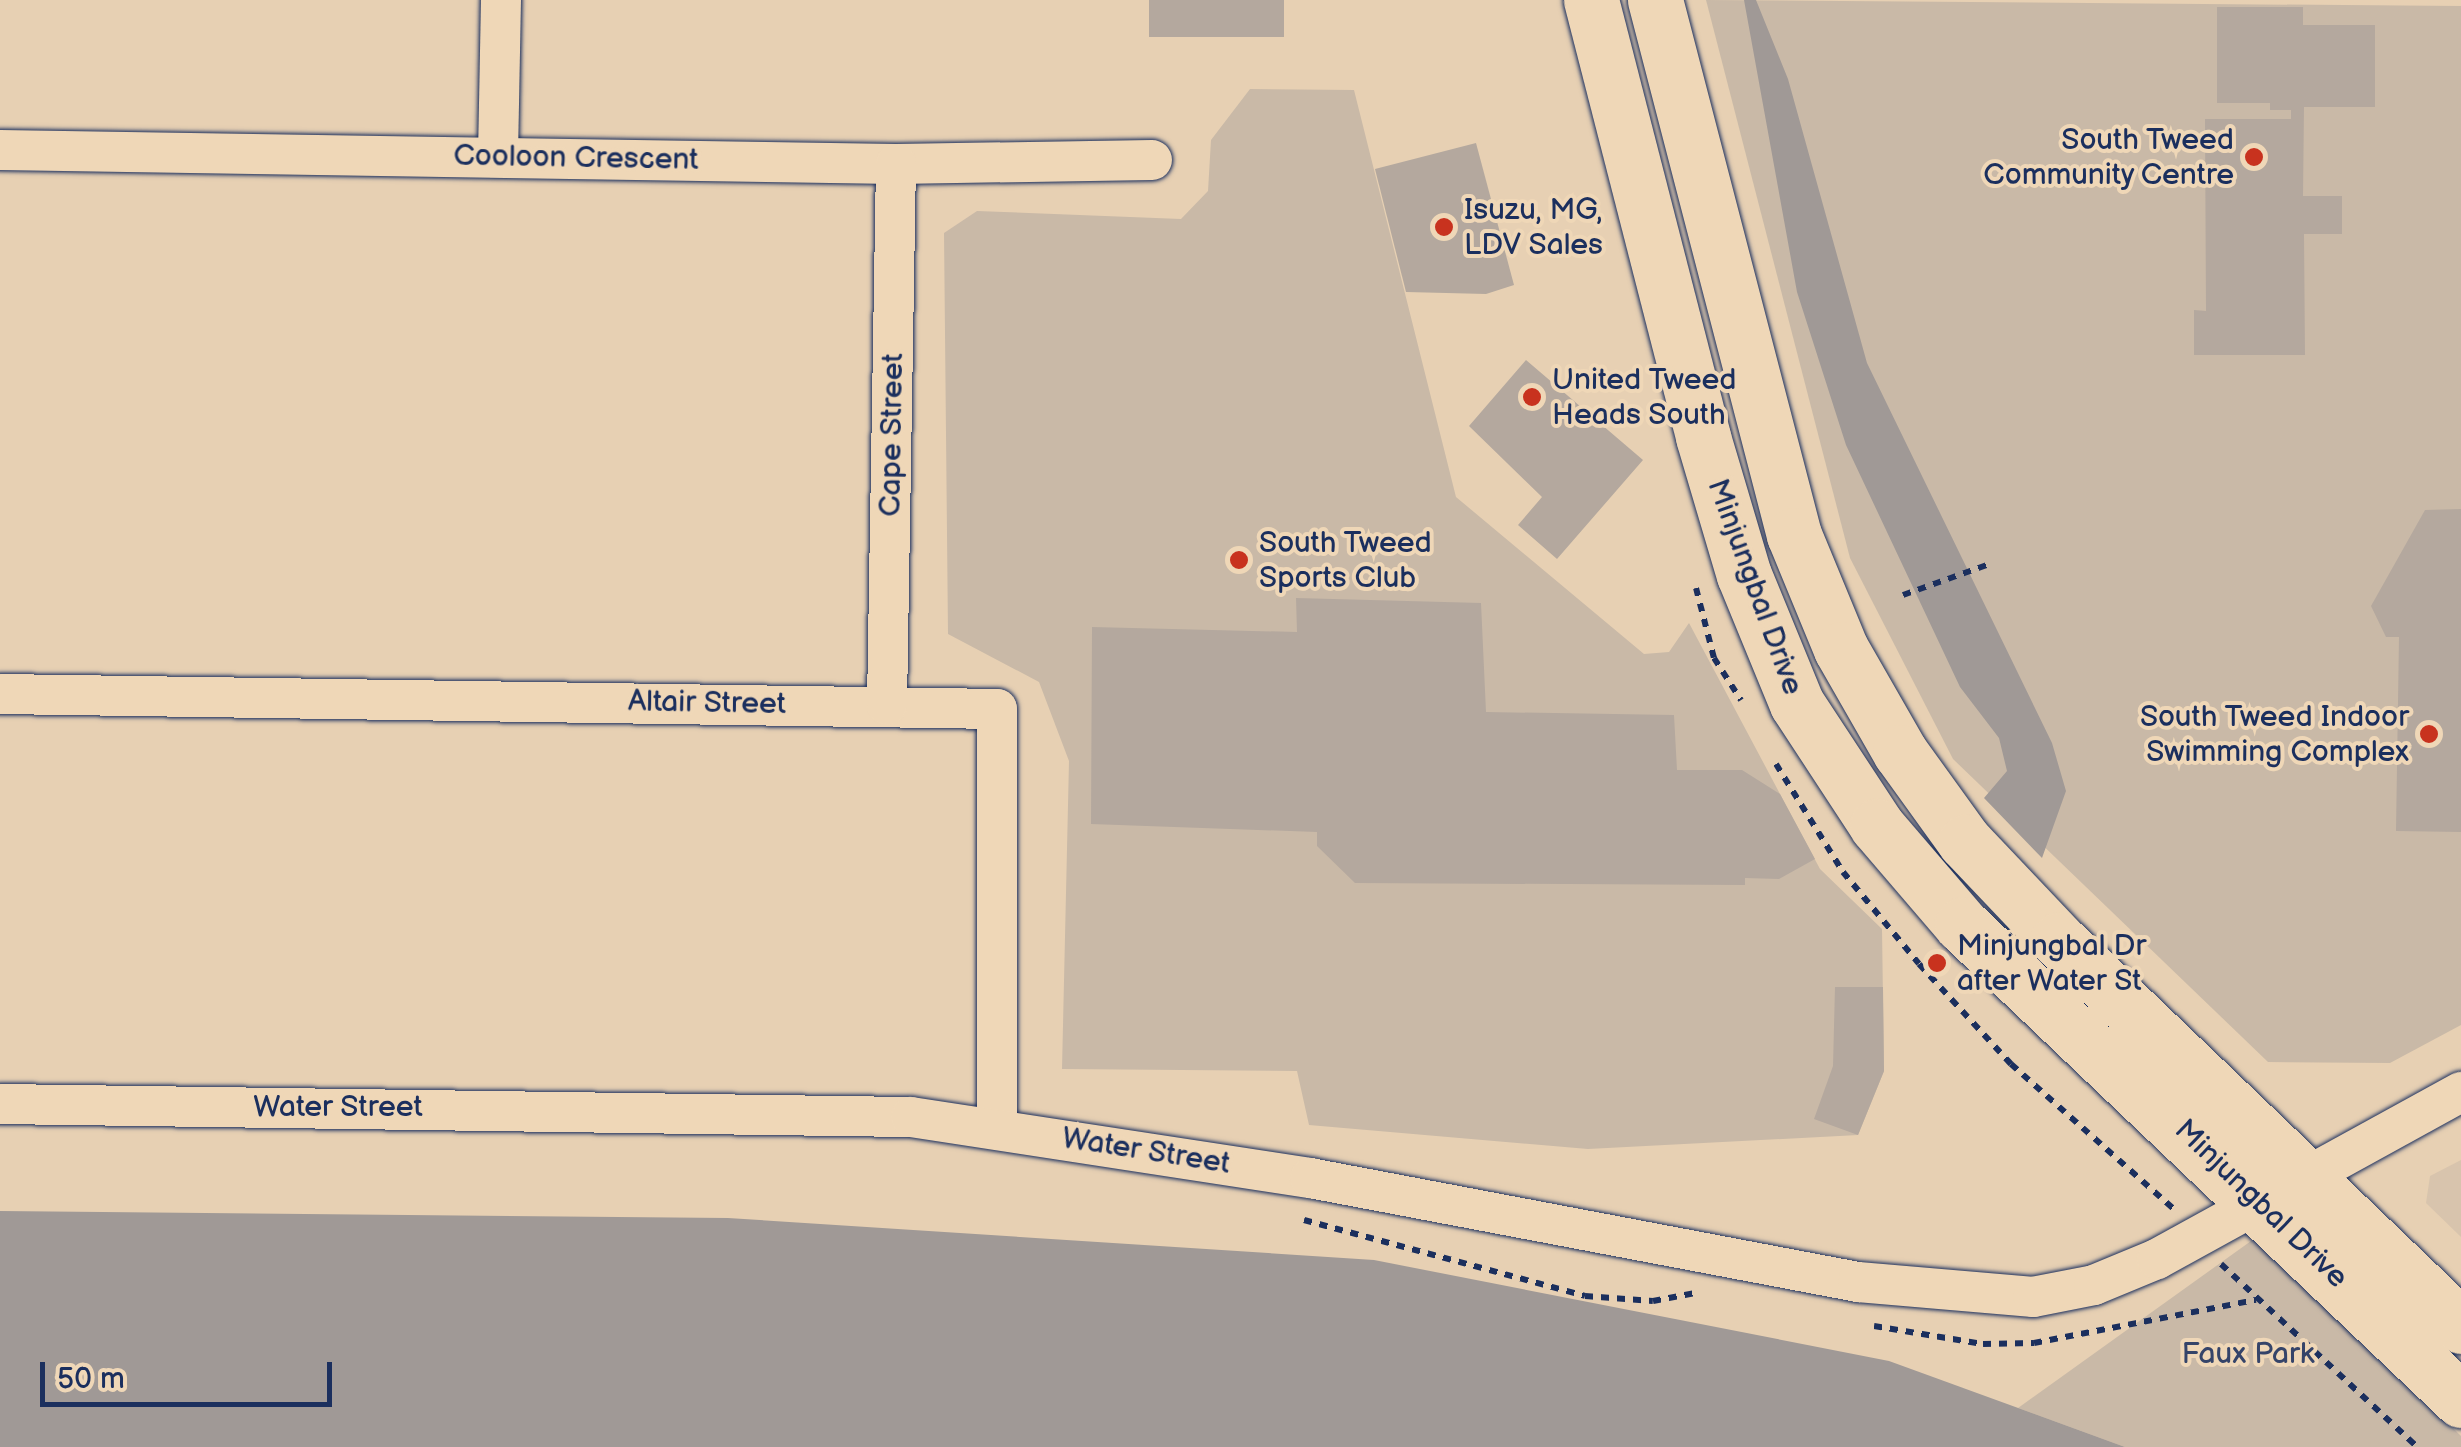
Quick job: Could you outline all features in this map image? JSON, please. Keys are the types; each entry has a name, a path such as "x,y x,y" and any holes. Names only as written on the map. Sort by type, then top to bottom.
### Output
{"main road":[{"name":"Minjungbal Drive","path":"1590,0 1708,454 1744,575 1797,704 1876,826 1962,924 2260,1202 2461,1400"},
{"name":"Minjungbal Drive","path":"1656,0 1783,498 1864,690 1966,842 2461,1326"}],"street":[{"path":"498,156 501,0"},
{"name":"Cooloon Crescent","path":"0,150 896,164 1152,160"},
{"name":"Cape Street","path":"888,705 896,164"},
{"name":"Altair Street","path":"0,694 997,709 997,1125"},
{"name":"Water Street","path":"0,1104 739,1111 997,1125 1951,1294 2033,1297 2094,1285 2260,1202 2461,1092"}],"path":[{"path":"1903,595 1987,565"}],"shaded area":[{"path":"1744,0 1756,0 1788,79 1867,363 2052,743 2066,791 2042,858 1984,798 2007,771 1999,738 1960,687 1846,445 1797,292"},
{"path":"2461,1160 2461,1237 2426,1203 2430,1176"},
{"path":"0,1211 728,1218 1374,1260 1889,1361 2125,1447 0,1447"}],"green space":[{"path":"1706,0 2461,6 2461,1025 2390,1063 2268,1062 1953,759 1850,558"},
{"name":"South Tweed Sports Club","path":"1250,89 1354,90 1456,497 1644,654 1669,652 1689,623 1820,869 1882,929 1884,1071 1858,1135 1588,1149 1309,1125 1297,1071 1062,1069 1069,761 1039,682 948,634 944,233 977,211 1181,219 1208,191 1211,140"},
{"name":"Faux Park","path":"2258,1236 2461,1436 2461,1447 2125,1447 2018,1408"}],"building":[{"path":"1149,0 1284,0 1284,37 1149,37"},
{"name":"South Tweed Community Centre","path":"2217,7 2303,7 2303,25 2375,25 2375,107 2304,107 2303,196 2342,196 2342,234 2304,234 2305,355 2194,355 2194,310 2206,311 2205,119 2291,119 2291,110 2270,110 2270,103 2217,103"},
{"name":"Isuzu, MG, LDV Sales","path":"1476,143 1514,285 1486,294 1406,292 1375,169"},
{"path":"1526,360 1643,460 1557,559 1518,525 1542,497 1469,426"},
{"name":"South Tweed Indoor Swimming Complex","path":"2461,509 2461,832 2396,831 2399,637 2386,637 2371,606 2425,510"},
{"path":"1296,598 1481,603 1486,712 1674,715 1677,770 1742,770 1780,794 1815,859 1779,879 1745,878 1745,885 1355,883 1317,846 1317,832 1091,824 1092,627 1297,632"},
{"path":"1835,987 1883,987 1884,1071 1858,1135 1814,1119 1833,1066"}],"place":[{"name":"South Tweed Community Centre","path":"2254,157"},
{"name":"Isuzu, MG, LDV Sales","path":"1444,227"},
{"name":"United Tweed Heads South","path":"1532,397"},
{"name":"South Tweed Sports Club","path":"1239,560"},
{"name":"South Tweed Indoor Swimming Complex","path":"2429,734"},
{"name":"Minjungbal Dr after Water St","path":"1937,963"}]}
